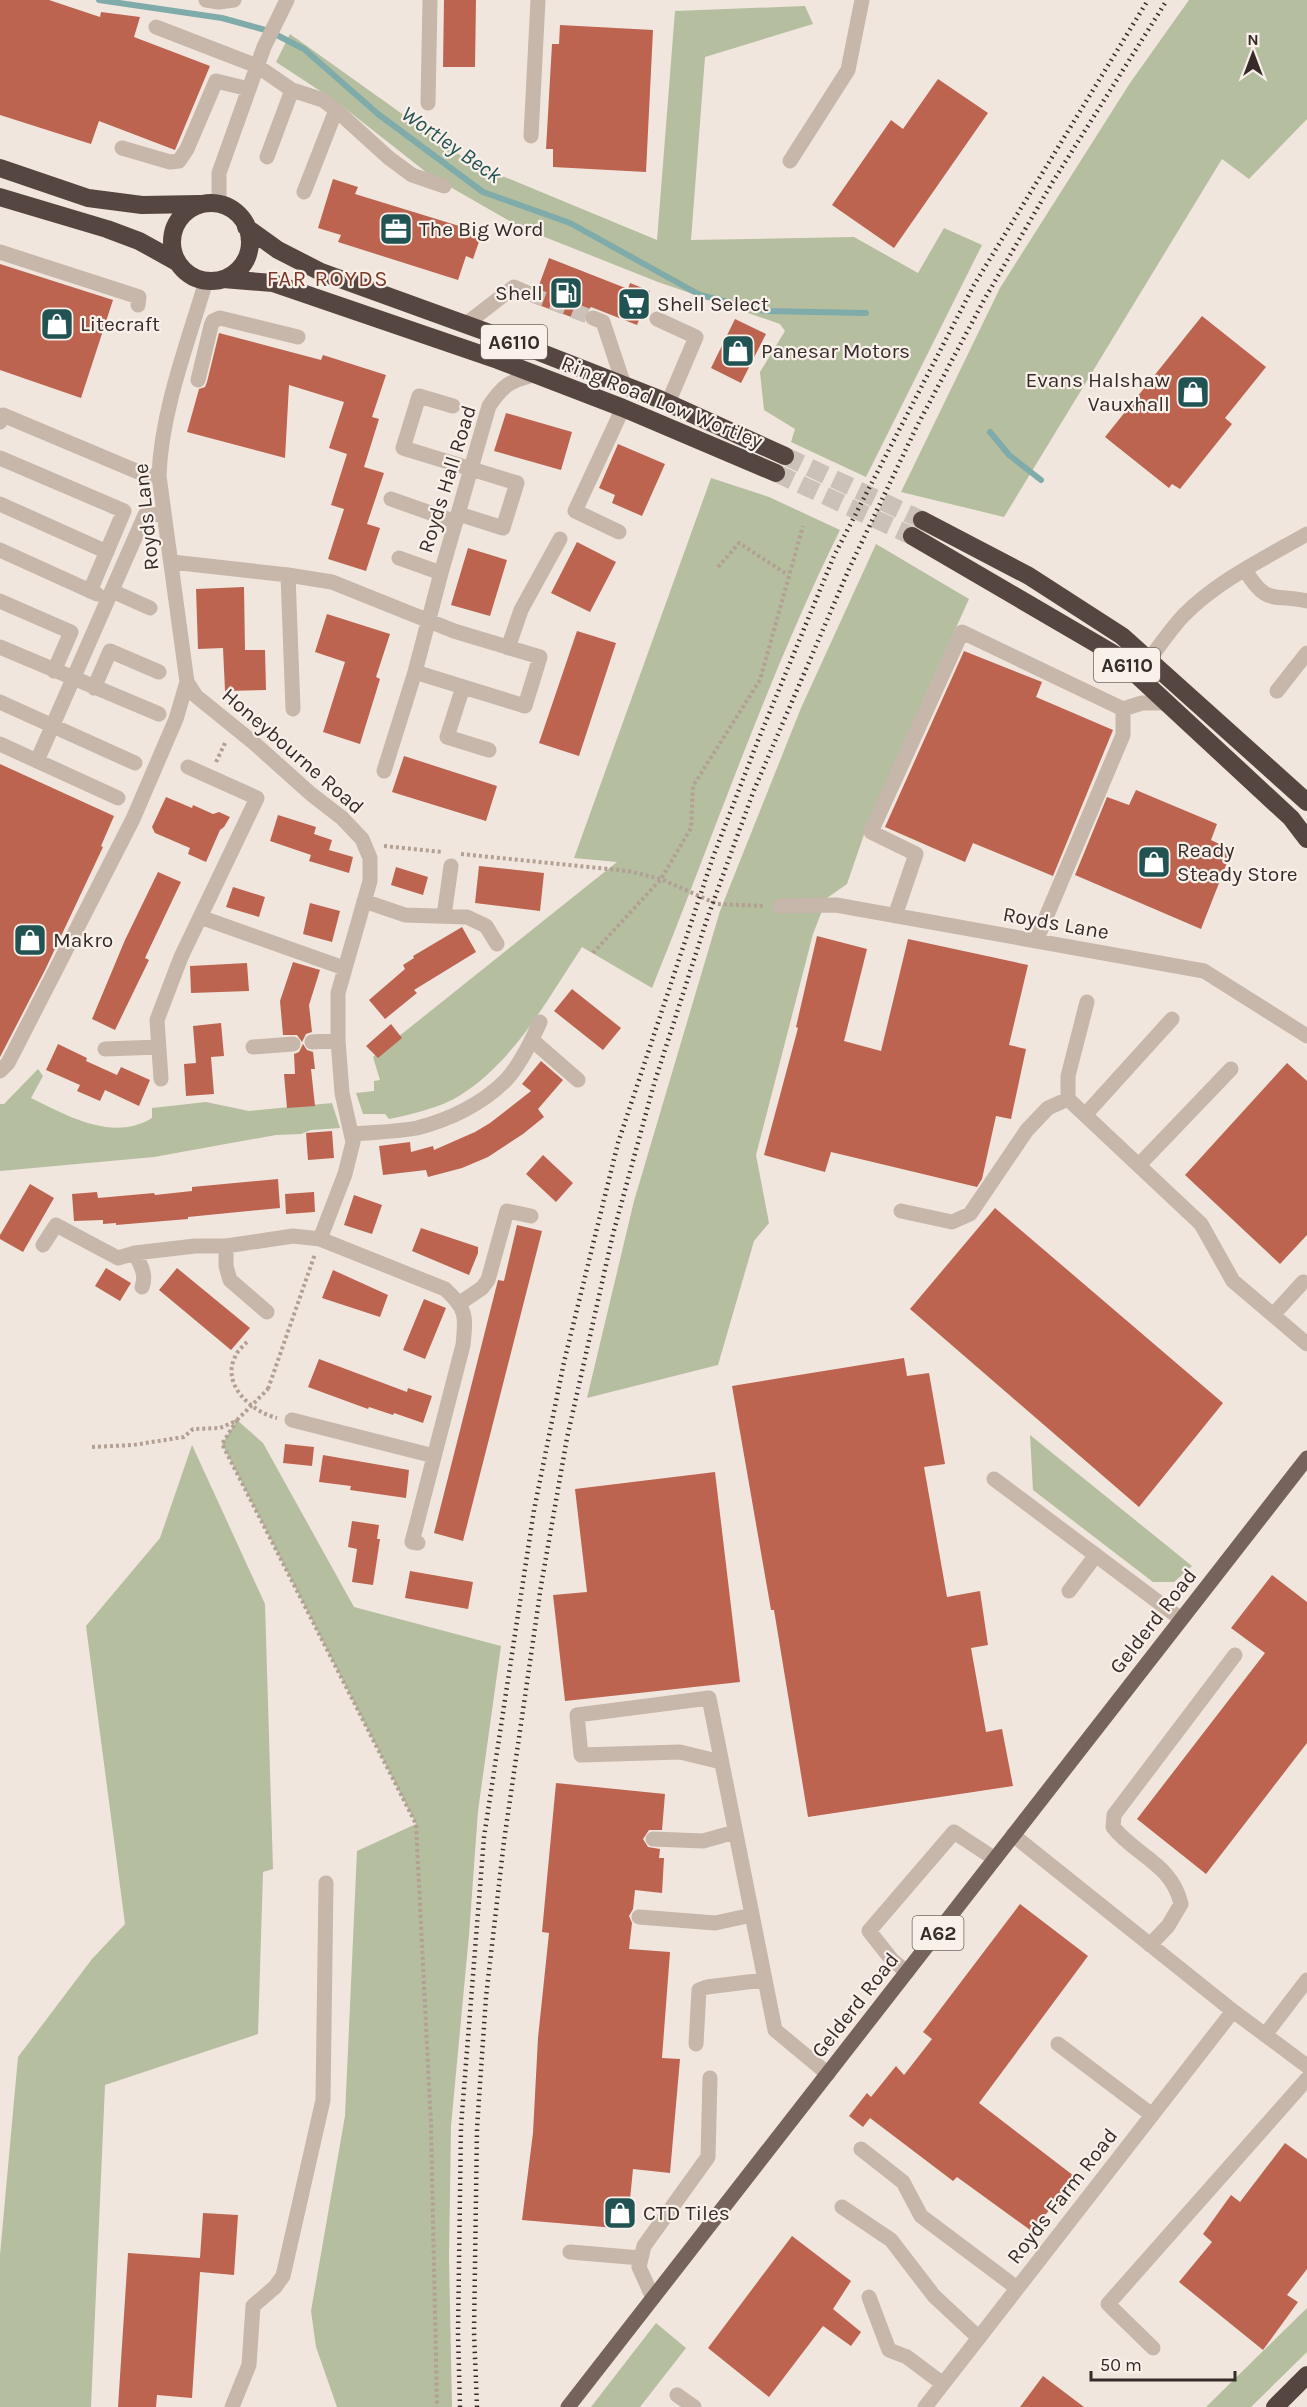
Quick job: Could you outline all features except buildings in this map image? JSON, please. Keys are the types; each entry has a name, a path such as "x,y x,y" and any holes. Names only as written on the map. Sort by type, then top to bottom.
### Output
{"highway":[{"path":"0,168 88,198 142,205 211,204"},
{"name":"A6110","path":"0,197 139,241 177,262 185,272 195,278 215,280"},
{"path":"177,262 171,240 180,217 190,209 211,204"},
{"name":"A6110","path":"211,204 234,211 246,226"},
{"path":"215,280 232,275 245,261 250,240 246,226"},
{"name":"Ring Road Low Wortley","path":"246,226 278,250 321,272 466,324 624,385 785,456"},
{"name":"Ring Road Low Wortley","path":"215,280 273,283 623,408 776,473"},
{"name":"A6110","path":"922,520 1029,576 1122,636 1307,802"},
{"name":"A6110","path":"912,536 1114,654 1291,818 1307,839"},
{"path":"1275,2407 1307,2375"}],"main road":[{"name":"Gelderd Road","path":"568,2407 1307,1458"}],"street":[{"path":"206,0 219,2 234,0"},
{"path":"211,204 219,173 264,47 287,0"},
{"path":"428,103 430,0"},
{"path":"531,136 538,0"},
{"path":"790,161 848,70 861,0"},
{"path":"156,27 257,66 291,90 323,100 389,158 412,175 444,186"},
{"path":"122,148 170,162 179,161 187,149 216,81 249,88"},
{"path":"267,157 291,90"},
{"path":"304,192 336,110"},
{"path":"0,252 140,297 138,305"},
{"name":"Royds Lane","path":"187,682 159,476 162,432 184,356 215,280"},
{"path":"466,324 514,287 530,294"},
{"path":"198,380 213,321 220,318 298,337"},
{"path":"593,318 603,322 624,385"},
{"path":"657,319 696,337 668,403"},
{"path":"184,356 203,361"},
{"name":"Royds Hall Road","path":"384,771 415,672 489,406 500,390 512,381 534,375"},
{"path":"391,499 503,528 517,483 403,448 419,396 453,406"},
{"path":"619,532 575,511 623,408"},
{"path":"1,416 148,476 159,476"},
{"path":"0,458 124,511 90,591"},
{"path":"0,504 107,552"},
{"path":"37,761 145,515 164,514"},
{"path":"1149,660 1167,634 1185,614 1212,592 1307,534"},
{"path":"508,648 520,610 560,539"},
{"path":"0,550 90,591 150,608"},
{"path":"399,558 441,573"},
{"path":"172,562 332,582 429,619 454,631 540,657 525,706 415,672"},
{"path":"1245,570 1263,594 1272,598 1307,601"},
{"path":"288,575 293,709"},
{"path":"0,601 71,632 54,671"},
{"path":"896,916 916,854 872,832 962,632 1123,709 1142,704 1167,703"},
{"path":"0,646 74,680 159,714"},
{"path":"94,688 110,651 159,672"},
{"path":"1276,691 1307,653"},
{"path":"0,1071 8,1063 133,819 176,718 187,682"},
{"name":"Honeybourne Road","path":"187,682 196,696 342,818 362,839 370,858 370,881 338,993 338,1040 342,1093 353,1142 345,1174 320,1239"},
{"path":"463,687 447,737 489,750"},
{"path":"0,702 135,763"},
{"path":"1036,941 1123,735 1123,709"},
{"path":"0,744 118,798"},
{"path":"161,1079 157,1020 181,957 257,798 189,767"},
{"path":"444,916 451,857"},
{"path":"364,901 405,915 467,916 486,926 497,944"},
{"name":"Royds Lane","path":"780,906 836,905 1204,971 1307,1036"},
{"path":"200,917 344,968"},
{"path":"1087,1002 1068,1076 1068,1099 1201,1224 1233,1281 1307,1344"},
{"path":"1085,1115 1172,1019"},
{"path":"353,1134 414,1128 443,1121 475,1105 506,1080 532,1040 540,1022"},
{"path":"312,1042 338,1040"},
{"path":"532,1040 578,1080"},
{"path":"253,1047 293,1044"},
{"path":"105,1049 159,1047"},
{"path":"1139,1165 1231,1069"},
{"path":"901,1210 951,1222 970,1214 1027,1130 1048,1108 1068,1099"},
{"path":"460,1303 482,1288 488,1280 507,1210 531,1216"},
{"path":"43,1245 56,1225 118,1258 135,1253 293,1236 320,1239 445,1288 460,1303 466,1321 463,1345 412,1542 418,1543"},
{"path":"226,1245 226,1266 230,1281 267,1312"},
{"path":"135,1253 143,1270 145,1280 142,1287"},
{"path":"1273,1315 1303,1282"},
{"path":"292,1420 434,1456"},
{"path":"993,1479 1181,1619"},
{"path":"1069,1590 1096,1555"},
{"path":"1150,1944 1168,1926 1181,1904 1178,1888 1162,1869 1120,1835 1113,1827 1114,1815 1235,1655"},
{"path":"721,1762 680,1752 581,1755 577,1715 709,1698 775,2030 828,2074"},
{"path":"653,1839 703,1841 735,1832"},
{"path":"907,1972 892,1960 869,1931 954,1832 995,1859"},
{"path":"1013,1835 1233,2011 1307,2066"},
{"path":"232,2407 249,2365 254,2306 275,2287 283,2276 323,2100 326,1883"},
{"path":"639,1917 715,1923 752,1915"},
{"path":"696,2044 699,1990 764,1980"},
{"path":"1265,2035 1307,1980"},
{"name":"Royds Farm Road","path":"925,2407 1233,2011"},
{"path":"1058,2044 1152,2115"},
{"path":"653,2298 639,2267 644,2246 708,2157 710,2078"},
{"path":"1153,2348 1108,2304 1307,2079"},
{"path":"861,2149 903,2182 921,2216 1017,2288"},
{"path":"842,2207 891,2240 934,2296 978,2338"},
{"path":"570,2252 641,2258"},
{"path":"869,2297 889,2350 907,2357 943,2384"},
{"path":"677,2395 694,2407"}],"path":[{"path":"593,953 661,879 692,828 693,786 760,680 803,526"},
{"path":"718,567 739,543 788,575"},
{"path":"209,776 233,726"},
{"path":"365,847 372,845 451,857 601,867 661,879 717,904 780,906"},
{"path":"320,1239 268,1389 237,1420 222,1444 416,1824 431,2125 437,2407"},
{"path":"247,1342 235,1357 232,1371 234,1383 239,1392 259,1412 292,1420"},
{"path":"92,1447 133,1445 184,1437 193,1429 220,1428 237,1420"}],"green space":[{"path":"1189,0 1307,0 1307,119 1249,179 1222,159 1004,517 901,492 1000,288 1130,83"},
{"path":"805,6 813,24 705,57 691,240 854,237 918,273 944,228 982,245 866,477 791,442 795,429 764,410 760,372 785,331 780,324 658,282 522,228 431,176 337,102 276,62 290,34 471,163 657,240 675,11"},
{"path":"711,478 769,497 840,530 765,700 652,988 582,947 528,1029 513,1048 479,1082 452,1100 415,1113 389,1119 385,1114 363,1114 356,1093 374,1091 374,1081 380,1080 373,1057 617,862 574,858"},
{"path":"876,544 969,599 869,820 847,884 827,898 813,934 756,1155 769,1223 754,1241 718,1365 587,1398 634,1201 720,911 801,708"},
{"path":"38,1069 43,1076 31,1098 75,1119 106,1127 122,1128 137,1125 152,1118 152,1108 206,1102 249,1111 332,1103 340,1128 276,1135 154,1157 0,1171 0,1104 4,1104"},
{"path":"237,1420 263,1443 354,1607 501,1646 478,1811 451,2126 449,2257 452,2407 337,2407 316,2347 311,2311 345,2116 357,1851 416,1824 222,1444"},
{"path":"1030,1435 1192,1566 1174,1582 1153,1582 1033,1490"},
{"path":"192,1445 265,1604 273,1869 263,1872 258,2034 105,2085 91,2407 0,2407 0,2255 18,2057 92,1959 125,1924 86,1626 160,1538"},
{"path":"1307,2308 1307,2352 1251,2407 1206,2407"},
{"path":"656,2323 686,2348 640,2407 591,2407"}],"waterway":[{"name":"Wortley Beck","path":"99,0 222,18 269,31 304,49 378,114 483,192 570,223 700,295 765,311 866,313"},
{"name":"Wortley Beck","path":"990,432 1009,455 1041,480"}],"tunnel":[{"path":"530,294 593,318"},
{"path":"785,456 922,520"},
{"path":"776,473 912,536"}],"railway":[{"path":"460,2407 458,2333 461,2126 484,1837 534,1510 564,1362 618,1143 713,857 834,556 974,285 1148,0"},
{"path":"477,2407 474,2332 477,2128 486,1997 504,1841 541,1586 567,1438 613,1234 654,1084 707,919 754,790 849,569 917,426 984,300 1052,183 1167,0"}],"place":[{"name":"The Big Word","path":"396,229"},
{"name":"Shell","path":"566,293"},
{"name":"Shell Select","path":"634,304"},
{"name":"Litecraft","path":"57,324"},
{"name":"Panesar Motors","path":"738,351"},
{"name":"Evans Halshaw Vauxhall","path":"1193,392"},
{"name":"Ready Steady Store","path":"1154,862"},
{"name":"Makro","path":"30,940"},
{"name":"CTD Tiles","path":"620,2213"}],"district":[{"name":"FAR ROYDS","path":"328,278"}]}
